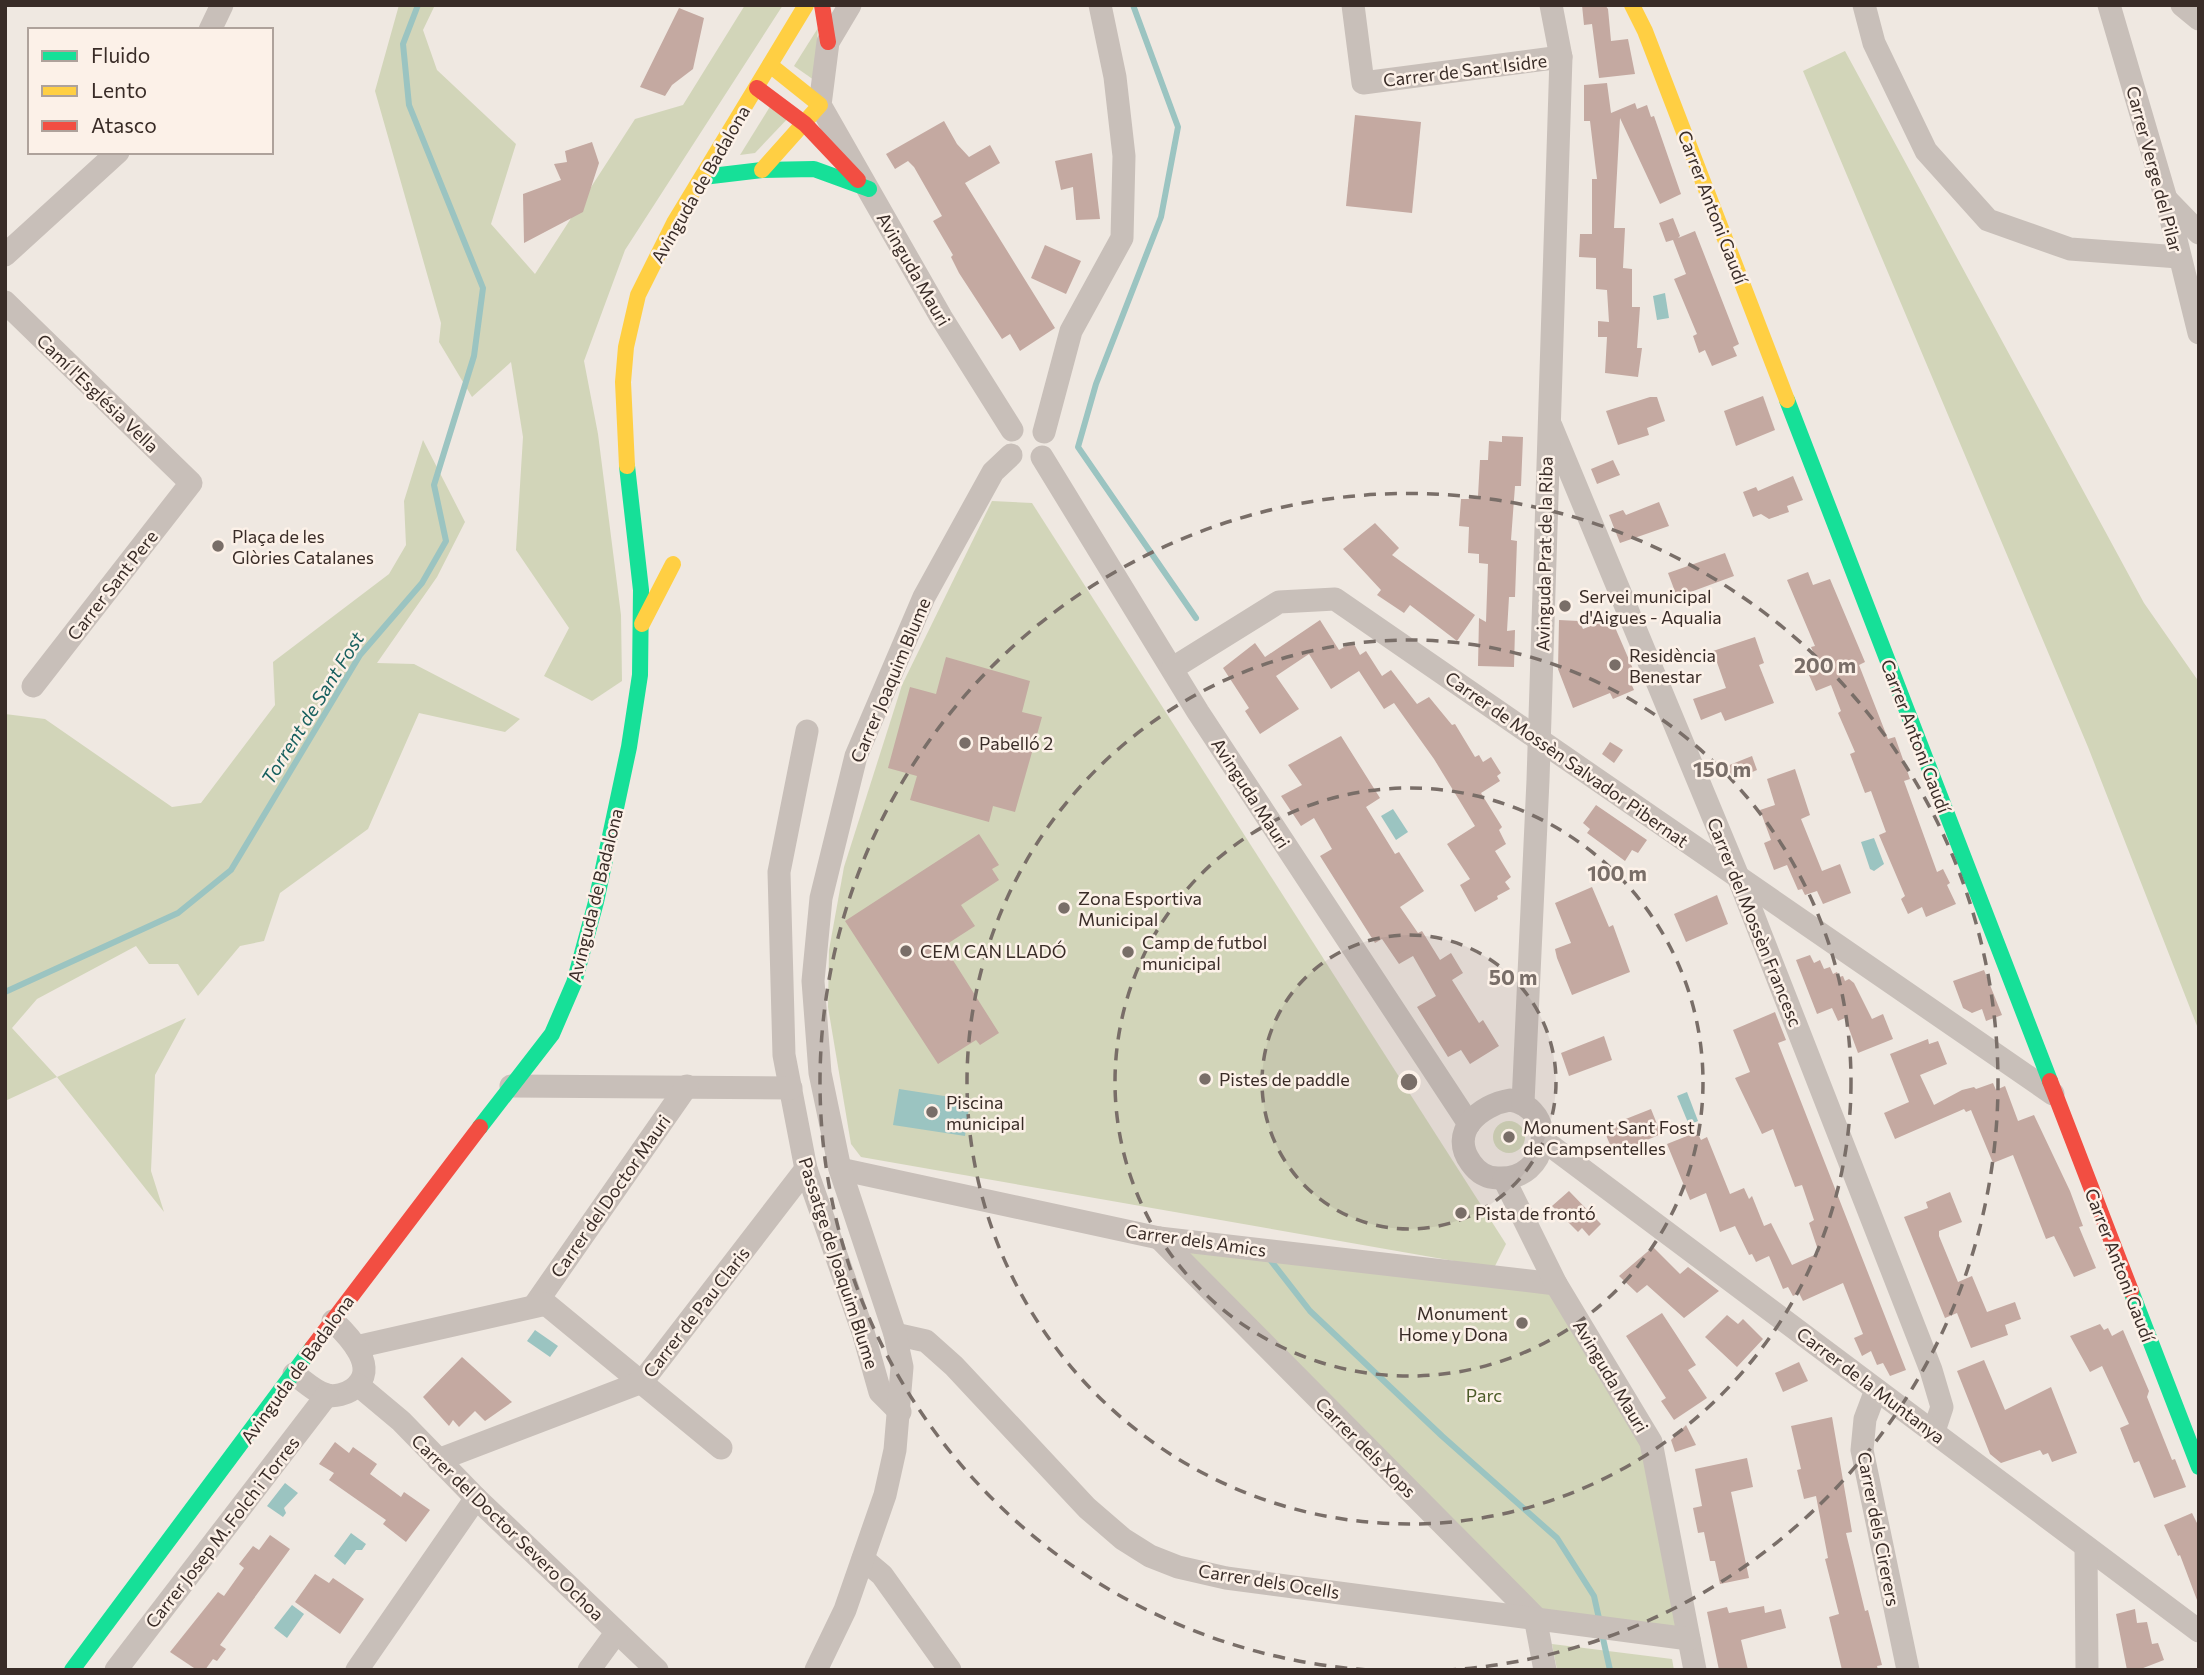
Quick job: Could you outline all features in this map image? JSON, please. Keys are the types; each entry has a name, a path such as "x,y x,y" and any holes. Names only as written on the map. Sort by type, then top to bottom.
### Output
{"street":[{"path":"211,28 222,5"},
{"name":"Avinguda de Badalona","path":"72,1670 552,1034 580,968 604,872 640,694 642,624 625,451 626,346 640,290 663,240 806,5"},
{"path":"762,170 820,104 828,42 822,5"},
{"path":"828,42 850,5"},
{"path":"1044,432 1028,423 1012,430 1007,443 1011,455 1026,464 1042,457 1048,445 1044,432 1071,331 1122,238 1124,156 1115,77 1100,5"},
{"name":"Carrer de Sant Isidre","path":"1353,5 1363,83 1561,57"},
{"name":"Avinguda Prat de la Riba","path":"1523,1102 1539,740 1547,416 1561,57 1552,5"},
{"name":"Carrer Antoni Gaudí","path":"1632,5 1650,44 2199,1467"},
{"path":"1864,5 1874,43 1926,151 1988,220 2070,249 2179,257"},
{"name":"Carrer Verge del Pilar","path":"2109,5 2166,199 2199,333"},
{"path":"2182,5 2199,19"},
{"path":"770,65 820,104"},
{"path":"757,88 805,124 837,160 869,189"},
{"name":"Avinguda Mauri","path":"820,104 941,317 1012,430"},
{"path":"5,255 116,154"},
{"path":"703,177 762,170 814,169 869,189"},
{"path":"2166,199 2199,233"},
{"name":"Camí l'Església Vella","path":"5,302 191,483"},
{"name":"Carrer del Mossèn Francesc","path":"1547,416 1739,879 1940,1392 1942,1407 1934,1432"},
{"name":"Carrer Joaquim Blume","path":"816,1670 845,1610 885,1495 900,1412 902,1367 895,1334 840,1168 820,1073 813,981 821,898 856,755 924,597 993,472 1011,455"},
{"name":"Avinguda Mauri","path":"1042,457 1205,722 1469,1124"},
{"name":"Carrer Sant Pere","path":"33,686 191,483"},
{"path":"642,624 673,564"},
{"name":"Carrer de Mossèn Salvador Pibernat","path":"1172,668 1279,602 1335,599 2053,1094"},
{"name":"Passatge de Joaquim Blume","path":"807,731 779,872 784,1055 806,1169 863,1332 880,1392 900,1412"},
{"name":"Carrer del Doctor Mauri","path":"511,1086 791,1088"},
{"name":"Carrer del Doctor Mauri","path":"534,1307 687,1086"},
{"path":"1496,1102 1523,1102 1536,1117 1543,1140 1531,1167 1524,1174 1504,1179 1483,1175 1469,1161 1463,1140 1469,1124 1483,1108 1496,1102"},
{"name":"Carrer de la Muntanya","path":"1543,1140 2199,1631"},
{"name":"Carrer dels Amics","path":"840,1168 1159,1238 1556,1284"},
{"name":"Carrer de Pau Claris","path":"438,1460 642,1382 806,1169"},
{"name":"Avinguda Mauri","path":"1504,1179 1556,1284 1651,1442 1695,1670"},
{"name":"Carrer dels Xops","path":"1159,1238 1535,1617"},
{"path":"356,1347 546,1304 721,1448"},
{"path":"294,1374 327,1395 341,1395 358,1385 364,1370 356,1347 333,1321"},
{"name":"Carrer dels Ocells","path":"895,1334 926,1341 954,1366 1087,1508 1150,1556 1178,1567 1226,1578 1689,1639"},
{"name":"Carrer del Doctor Severo Ochoa","path":"358,1385 401,1421 476,1498 657,1670"},
{"name":"Carrer dels Cirerers","path":"1876,1390 1865,1419 1862,1450 1908,1670"},
{"name":"Carrer Josep M. Folch i Torres","path":"116,1670 327,1395"},
{"path":"357,1670 476,1498"},
{"path":"2086,1547 2087,1670"},
{"path":"863,1559 882,1576 950,1670"},
{"path":"1535,1617 1545,1670"},
{"path":"589,1670 616,1633"}],"green space":[{"path":"399,5 435,5 423,30 437,70 516,144 491,224 535,274 635,119 683,105 745,5 783,5 625,250 584,361 598,434 621,615 622,681 592,701 544,676 569,628 516,550 523,437 511,362 472,397 439,342 441,323 375,91"},
{"path":"818,28 814,80 794,66"},
{"path":"1845,51 2144,603 2199,682 2199,1031 2088,747 1803,71"},
{"path":"771,105 791,115 755,153 740,155"},
{"path":"423,440 465,522 437,577 377,663 414,664 520,719 505,732 419,713 368,829 280,893 264,941 240,946 198,996 178,964 149,964 136,946 37,999 12,1028 57,1077 5,1101 5,714 45,719 172,807 201,803 275,705 273,662 389,574 406,545 404,501"},
{"name":"Zona Esportiva Municipal","path":"992,501 1032,503 1506,1244 1494,1268 861,1157 851,1144 828,1007 829,950 844,867 902,685"},
{"path":"186,1018 155,1075 151,1171 164,1212 57,1077"},
{"path":"1509,1121 1520,1126 1525,1137 1520,1148 1509,1153 1498,1148 1493,1137 1498,1126"},
{"name":"Parc","path":"1159,1238 1556,1284 1651,1442 1689,1639 1535,1617"},
{"path":"1552,1644 1672,1659 1674,1670 1557,1670"}],"water":[{"path":"1665,293 1669,318 1657,320 1653,296"},
{"path":"1393,809 1408,832 1396,840 1381,816"},
{"path":"1874,838 1884,864 1874,871 1870,869 1861,842"},
{"name":"Piscina municipal","path":"899,1089 970,1100 965,1136 893,1125"},
{"path":"1687,1092 1698,1121 1689,1125 1677,1096"},
{"path":"535,1330 558,1346 550,1357 527,1341"},
{"path":"285,1483 298,1493 284,1508 286,1513 283,1517 267,1506"},
{"path":"351,1533 366,1544 362,1550 356,1550 345,1565 334,1556"},
{"path":"292,1605 304,1614 287,1638 274,1628"}],"building":[{"path":"1582,5 1605,5 1608,9 1611,41 1628,39 1635,74 1599,78 1592,24 1584,25"},
{"path":"679,8 704,18 693,69 672,85 665,96 640,87"},
{"path":"1607,83 1611,113 1635,103 1637,109 1647,105 1651,117 1654,116 1681,194 1660,204 1620,118 1614,228 1625,228 1623,268 1632,269 1632,307 1640,307 1637,348 1642,348 1638,377 1605,373 1607,337 1598,337 1598,321 1609,322 1607,290 1596,289 1596,258 1579,257 1580,234 1592,234 1592,179 1597,179 1590,121 1584,121 1584,85"},
{"path":"1355,115 1421,122 1412,213 1346,206"},
{"path":"944,121 957,144 969,157 990,145 1000,163 965,183 1055,328 1020,351 1010,334 1002,339 959,273 951,257 953,255 933,221 942,216 914,167 908,161 895,169 886,154"},
{"path":"592,142 599,163 583,212 524,243 523,194 561,180 554,164 567,162 565,151"},
{"path":"1092,153 1100,219 1076,220 1073,187 1061,190 1055,161"},
{"path":"1673,218 1680,236 1678,238 1695,231 1739,344 1733,347 1737,356 1712,366 1705,350 1699,353 1693,336 1697,334 1674,279 1686,274 1673,240 1666,242 1659,223"},
{"path":"1045,245 1081,261 1066,294 1031,278"},
{"path":"1763,396 1775,430 1736,446 1724,411"},
{"path":"1657,397 1665,421 1647,428 1649,435 1618,445 1606,411"},
{"path":"1502,436 1523,437 1521,486 1515,486 1511,540 1517,541 1515,597 1509,597 1507,631 1515,630 1514,667 1478,666 1479,618 1486,622 1488,564 1479,563 1479,554 1468,553 1469,527 1459,526 1461,499 1469,499 1469,495 1478,496 1480,460 1488,460 1489,441 1502,442"},
{"path":"1613,460 1620,475 1597,484 1591,469"},
{"path":"1793,476 1803,500 1787,506 1789,512 1769,519 1761,514 1753,517 1743,492 1756,487 1758,491"},
{"path":"1659,502 1669,526 1620,543 1609,515 1623,510 1626,515"},
{"path":"1375,523 1399,548 1392,555 1475,615 1457,641 1410,605 1404,613 1377,595 1381,590 1343,549"},
{"path":"1725,553 1734,576 1677,597 1668,573"},
{"path":"1808,572 1813,585 1830,579 1865,662 1859,665 1888,739 1895,737 1910,779 1904,781 1937,872 1943,869 1950,883 1947,885 1956,904 1926,917 1922,907 1908,914 1901,899 1905,896 1879,835 1886,832 1871,791 1865,793 1850,754 1855,752 1838,713 1841,711 1831,685 1816,691 1809,675 1821,670 1811,647 1815,646 1787,580"},
{"name":"Residència Benestar","path":"1611,618 1636,676 1629,679 1634,690 1613,699 1610,693 1573,708 1558,669 1559,620 1579,621 1583,629"},
{"path":"1320,620 1339,650 1353,642 1360,655 1366,651 1382,676 1391,670 1417,704 1429,697 1452,725 1455,724 1475,757 1479,755 1483,762 1491,757 1501,773 1497,776 1500,781 1481,793 1502,827 1499,830 1506,844 1495,851 1511,877 1505,882 1510,889 1497,896 1498,899 1475,912 1460,885 1470,879 1447,844 1475,826 1434,759 1394,703 1384,709 1359,671 1331,689 1309,654 1276,676 1299,709 1260,734 1245,711 1249,708 1223,668 1255,643 1265,657"},
{"path":"1755,637 1764,663 1759,665 1774,703 1725,721 1721,712 1701,720 1693,699 1726,688 1713,651"},
{"name":"Pabelló 2","path":"946,657 1030,681 1022,712 1042,717 1015,812 993,806 989,822 910,800 917,776 888,768 910,687 936,694"},
{"path":"1341,736 1380,798 1366,807 1395,854 1399,852 1424,891 1400,907 1418,933 1422,931 1440,960 1451,953 1463,973 1452,980 1479,1023 1483,1020 1499,1046 1470,1064 1461,1050 1448,1057 1417,1007 1436,996 1413,956 1399,964 1382,939 1375,943 1320,856 1332,849 1314,818 1301,826 1281,796 1302,785 1288,765"},
{"path":"1610,742 1623,750 1614,763 1602,754"},
{"path":"1752,756 1757,770 1734,780 1727,766"},
{"path":"1795,769 1810,815 1801,819 1822,871 1840,864 1851,893 1823,904 1817,891 1805,895 1802,889 1798,890 1787,865 1774,870 1764,843 1771,840 1760,810 1775,805 1767,779"},
{"path":"1596,805 1647,840 1638,853 1632,850 1625,861 1587,833 1590,829 1583,823"},
{"name":"CEM CAN LLADÓ","path":"979,834 999,865 992,869 999,880 961,905 975,926 944,946 999,1033 980,1045 976,1040 938,1064 845,921"},
{"path":"1592,887 1609,927 1613,925 1630,972 1572,995 1555,949 1571,943 1555,903"},
{"path":"1717,895 1728,924 1686,942 1674,914"},
{"path":"1810,955 1814,963 1820,960 1824,969 1830,967 1833,974 1837,972 1845,981 1849,979 1854,983 1872,1019 1883,1014 1893,1039 1858,1053 1845,1018 1838,1021 1832,1008 1817,1014 1796,960"},
{"path":"1984,970 2002,1015 1986,1021 1982,1009 1972,1013 1963,1008 1953,981"},
{"path":"1775,1012 1786,1040 1778,1043 1906,1370 1890,1376 1883,1363 1877,1365 1871,1351 1862,1356 1854,1338 1863,1334 1843,1283 1803,1301 1799,1293 1793,1296 1788,1287 1783,1289 1769,1256 1756,1262 1752,1254 1749,1255 1735,1226 1720,1232 1706,1193 1690,1200 1667,1144 1697,1132 1701,1140 1707,1137 1730,1194 1744,1188 1749,1199 1752,1196 1764,1226 1771,1223 1792,1265 1819,1253 1809,1223 1814,1220 1802,1185 1795,1187 1773,1129 1762,1134 1735,1078 1750,1072 1733,1030"},
{"path":"1604,1036 1612,1060 1569,1076 1561,1053"},
{"path":"1928,1039 1929,1044 1938,1041 1947,1064 1920,1075 1934,1105 1962,1090 1974,1087 1976,1089 1993,1083 1996,1090 2005,1086 2018,1121 2034,1115 2070,1191 2083,1226 2079,1227 2096,1268 2074,1277 2054,1236 2046,1239 2013,1155 1993,1163 1971,1110 1966,1112 1964,1109 1895,1139 1884,1113 1909,1102 1890,1054"},
{"path":"1651,1109 1661,1134 1614,1154 1603,1128"},
{"path":"1569,1191 1601,1224 1589,1236 1582,1228 1578,1232 1552,1206"},
{"path":"1950,1192 1962,1222 1939,1231 1939,1236 1958,1282 1972,1276 1987,1312 2015,1302 2021,1319 2005,1325 2008,1335 1971,1348 1957,1313 1945,1318 1904,1217 1928,1208 1926,1202"},
{"path":"1653,1247 1680,1274 1688,1267 1719,1291 1684,1318 1647,1285 1637,1293 1619,1276"},
{"path":"1662,1313 1696,1365 1688,1370 1707,1398 1674,1420 1661,1401 1666,1398 1626,1336"},
{"path":"1727,1315 1738,1324 1743,1319 1763,1339 1737,1367 1705,1337"},
{"path":"2100,1324 2104,1330 2108,1328 2112,1336 2123,1330 2149,1391 2147,1397 2172,1460 2175,1459 2186,1487 2154,1498 2139,1461 2134,1463 2120,1428 2129,1424 2102,1366 2090,1372 2070,1336"},
{"path":"462,1357 512,1402 485,1421 475,1411 459,1427 453,1420 449,1426 423,1397"},
{"path":"1984,1360 2005,1410 2051,1387 2077,1453 2052,1462 2048,1453 2043,1455 2040,1450 2001,1463 1990,1454 1957,1371"},
{"path":"1799,1362 1808,1381 1783,1392 1775,1373"},
{"path":"1832,1417 1852,1532 1846,1533 1865,1611 1868,1610 1882,1665 1877,1666 1878,1670 1842,1670 1829,1617 1839,1614 1825,1559 1828,1558 1816,1496 1804,1499 1797,1470 1801,1469 1791,1426"},
{"path":"1686,1425 1696,1445 1675,1452 1671,1440"},
{"path":"335,1442 349,1453 353,1447 377,1464 370,1474 401,1497 404,1492 430,1510 406,1542 383,1524 386,1520 329,1480 334,1473 319,1464"},
{"path":"1747,1458 1753,1487 1731,1492 1749,1578 1720,1584 1715,1561 1710,1561 1704,1532 1698,1533 1693,1508 1702,1506 1695,1469"},
{"path":"2192,1513 2199,1527 2197,1600 2180,1555 2178,1556 2164,1525"},
{"path":"270,1535 290,1549 220,1645 226,1649 217,1661 213,1659 205,1670 197,1670 170,1652 218,1592 224,1596 244,1568 239,1564 253,1546 259,1550"},
{"path":"315,1574 329,1583 333,1578 364,1599 340,1634 295,1602"},
{"path":"1764,1606 1765,1613 1781,1609 1786,1628 1741,1640 1748,1670 1719,1670 1707,1612 1727,1607 1729,1613"},
{"path":"2135,1609 2137,1623 2147,1622 2152,1644 2158,1643 2164,1660 2138,1670 2127,1670 2116,1614"}],"waterway":[{"name":"Torrent de Sant Fost","path":"5,992 178,913 231,870 360,655 422,583 446,541 434,485 474,356 483,288 409,105 403,44 418,5"},
{"path":"1133,5 1178,127 1161,217 1096,384 1078,447 1196,618"},
{"path":"1268,1257 1310,1311 1442,1436 1557,1538 1594,1596 1600,1623"},
{"path":"1602,1634 1610,1670"}],"traffic: fast":[{"path":"703,177 762,170 814,169 869,189"},
{"path":"1787,400 2050,1081"},
{"path":"480,1127 552,1034 574,983 596,902 629,747 640,675 641,590 627,466"},
{"path":"2131,1291 2199,1467"},
{"path":"72,1670 312,1348"}],"traffic: slow":[{"path":"627,466 623,382 626,347 638,295 674,223 806,5"},
{"path":"1632,5 1645,31 1787,400"},
{"path":"762,170 820,105 770,65"},
{"path":"642,624 673,564"}],"traffic: jam":[{"path":"822,5 828,42"},
{"path":"757,88 805,124 858,180"},
{"path":"2050,1081 2131,1291"},
{"path":"312,1348 480,1127"}],"place":[{"name":"Plaça de les Glòries Catalanes","path":"218,546"},
{"name":"Servei municipal d'Aigues - Aqualia","path":"1565,606"},
{"name":"Residència Benestar","path":"1615,665"},
{"name":"Pabelló 2","path":"965,743"},
{"name":"Zona Esportiva Municipal","path":"1064,908"},
{"name":"CEM CAN LLADÓ","path":"906,951"},
{"name":"Camp de futbol municipal","path":"1128,952"},
{"name":"Pistes de paddle","path":"1205,1079"},
{"name":"Piscina municipal","path":"932,1112"},
{"name":"Monument Sant Fost de Campsentelles","path":"1509,1137"},
{"name":"Pista de frontó","path":"1461,1213"},
{"name":"Monument Home y Dona","path":"1522,1323"}]}
